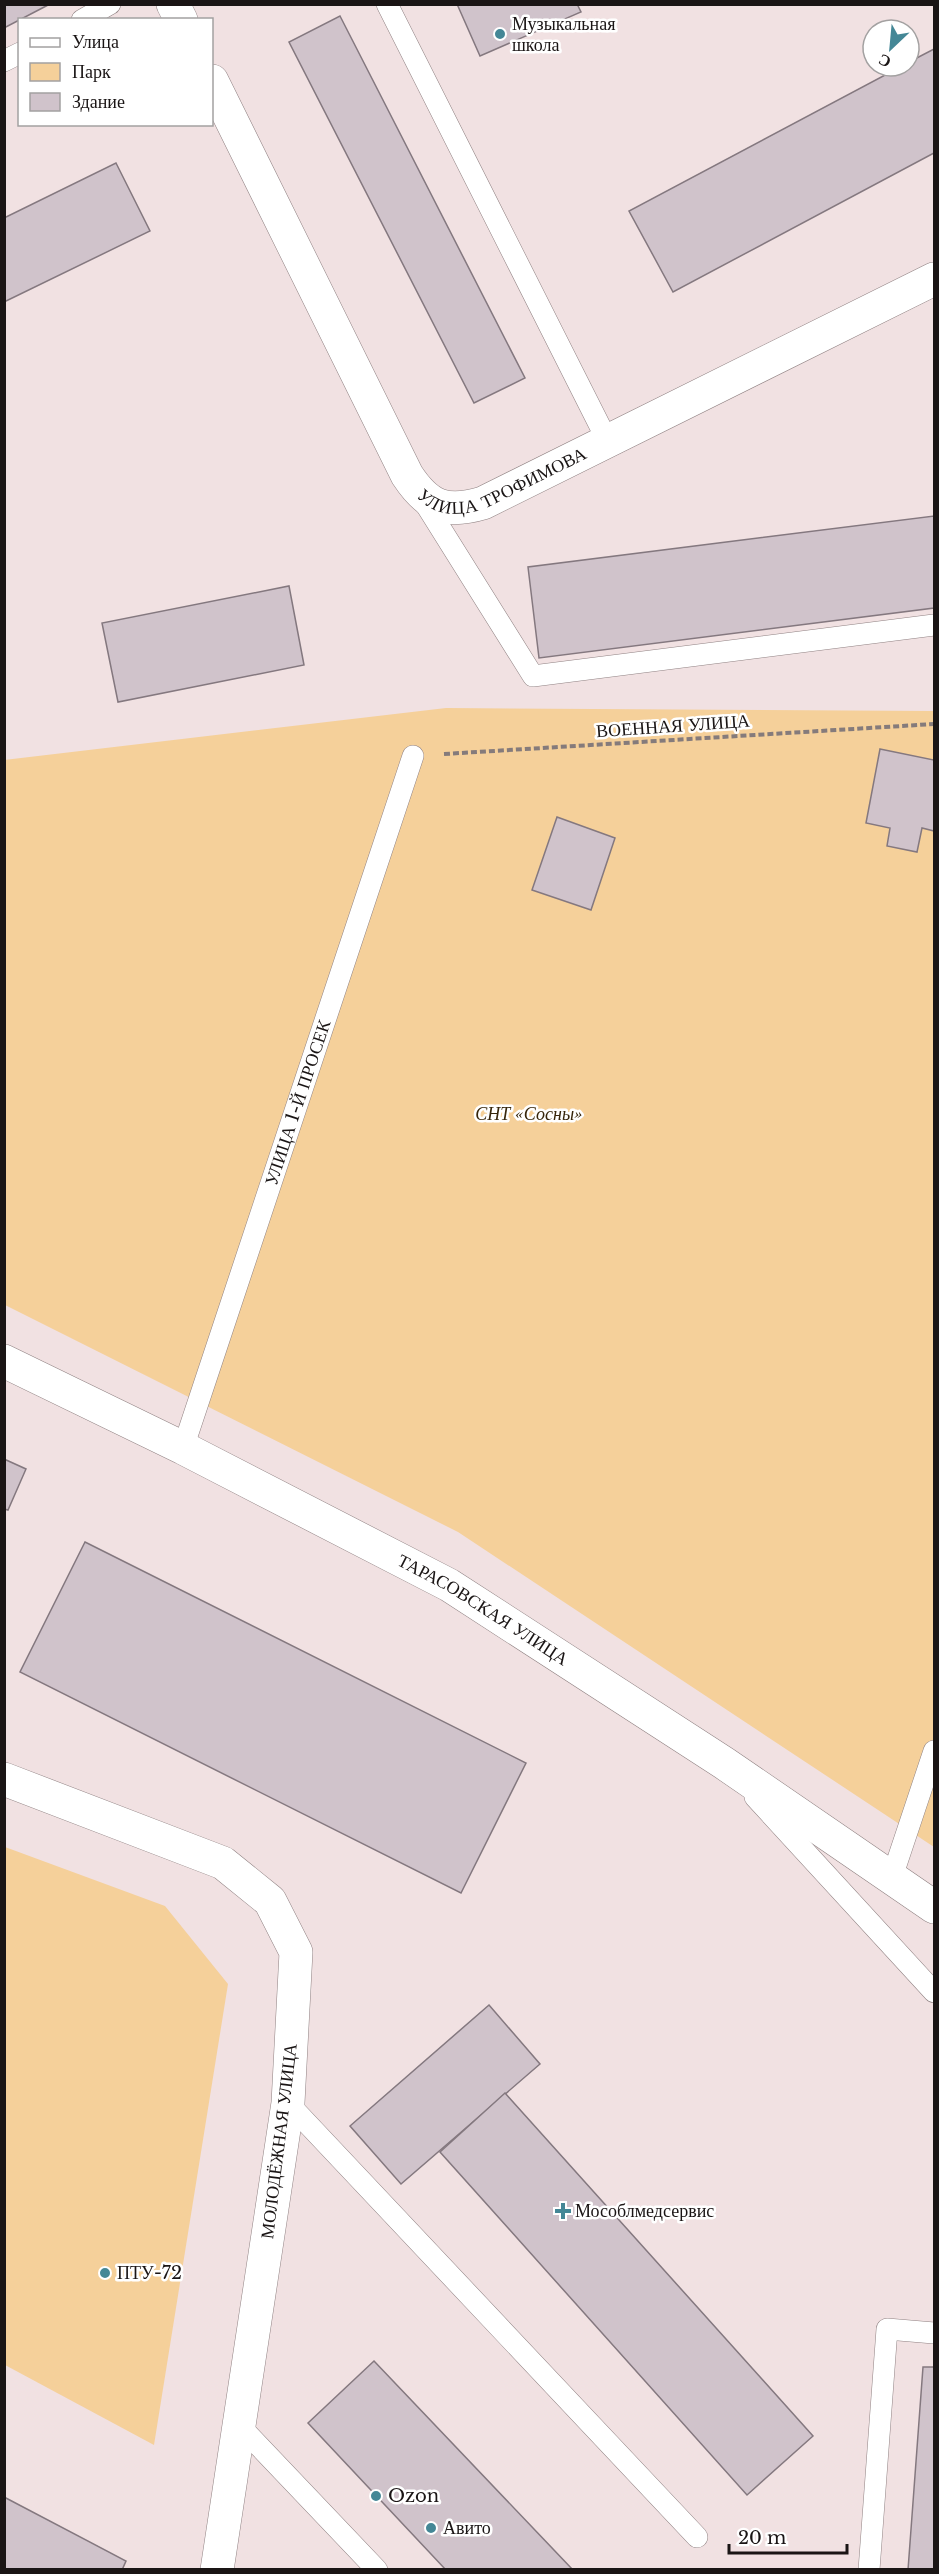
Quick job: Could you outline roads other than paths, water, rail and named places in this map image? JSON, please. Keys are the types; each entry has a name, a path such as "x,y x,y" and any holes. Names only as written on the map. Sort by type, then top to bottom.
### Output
{"street":[{"path":"173,4 180,18"},
{"name":"УЛИЦА ТРОФИМОВА","path":"213,83 407,475 420,494 438,506 462,509 483,503 934,279"},
{"name":"ТАРАСОВСКАЯ УЛИЦА","path":"4,1361 183,1448 449,1586 724,1763 934,1907"},
{"name":"МОЛОДЁЖНАЯ УЛИЦА","path":"4,1779 223,1863 270,1901 296,1952 288,2103 217,2570"}],"lane":[{"path":"86,18 110,4"},
{"path":"387,4 608,440"},
{"path":"4,61 18,54"},
{"path":"420,494 533,676 934,625"},
{"name":"УЛИЦА 1-Й ПРОСЕК","path":"183,1448 413,756"},
{"path":"892,1877 934,1751"},
{"path":"724,1763 934,1992"},
{"path":"288,2103 697,2537"},
{"path":"870,2570 887,2329 934,2332"},
{"path":"238,2425 377,2570"}],"place":[{"name":"Музыкальная школа","path":"500,34"},
{"name":"Мособлмедсервис","path":"563,2211"},
{"name":"ПТУ-72","path":"105,2273"},
{"name":"Ozon","path":"376,2496"},
{"name":"Авито","path":"431,2528"}],"park label":[{"name":"СНТ «Сосны»","path":"529,1114"}]}
